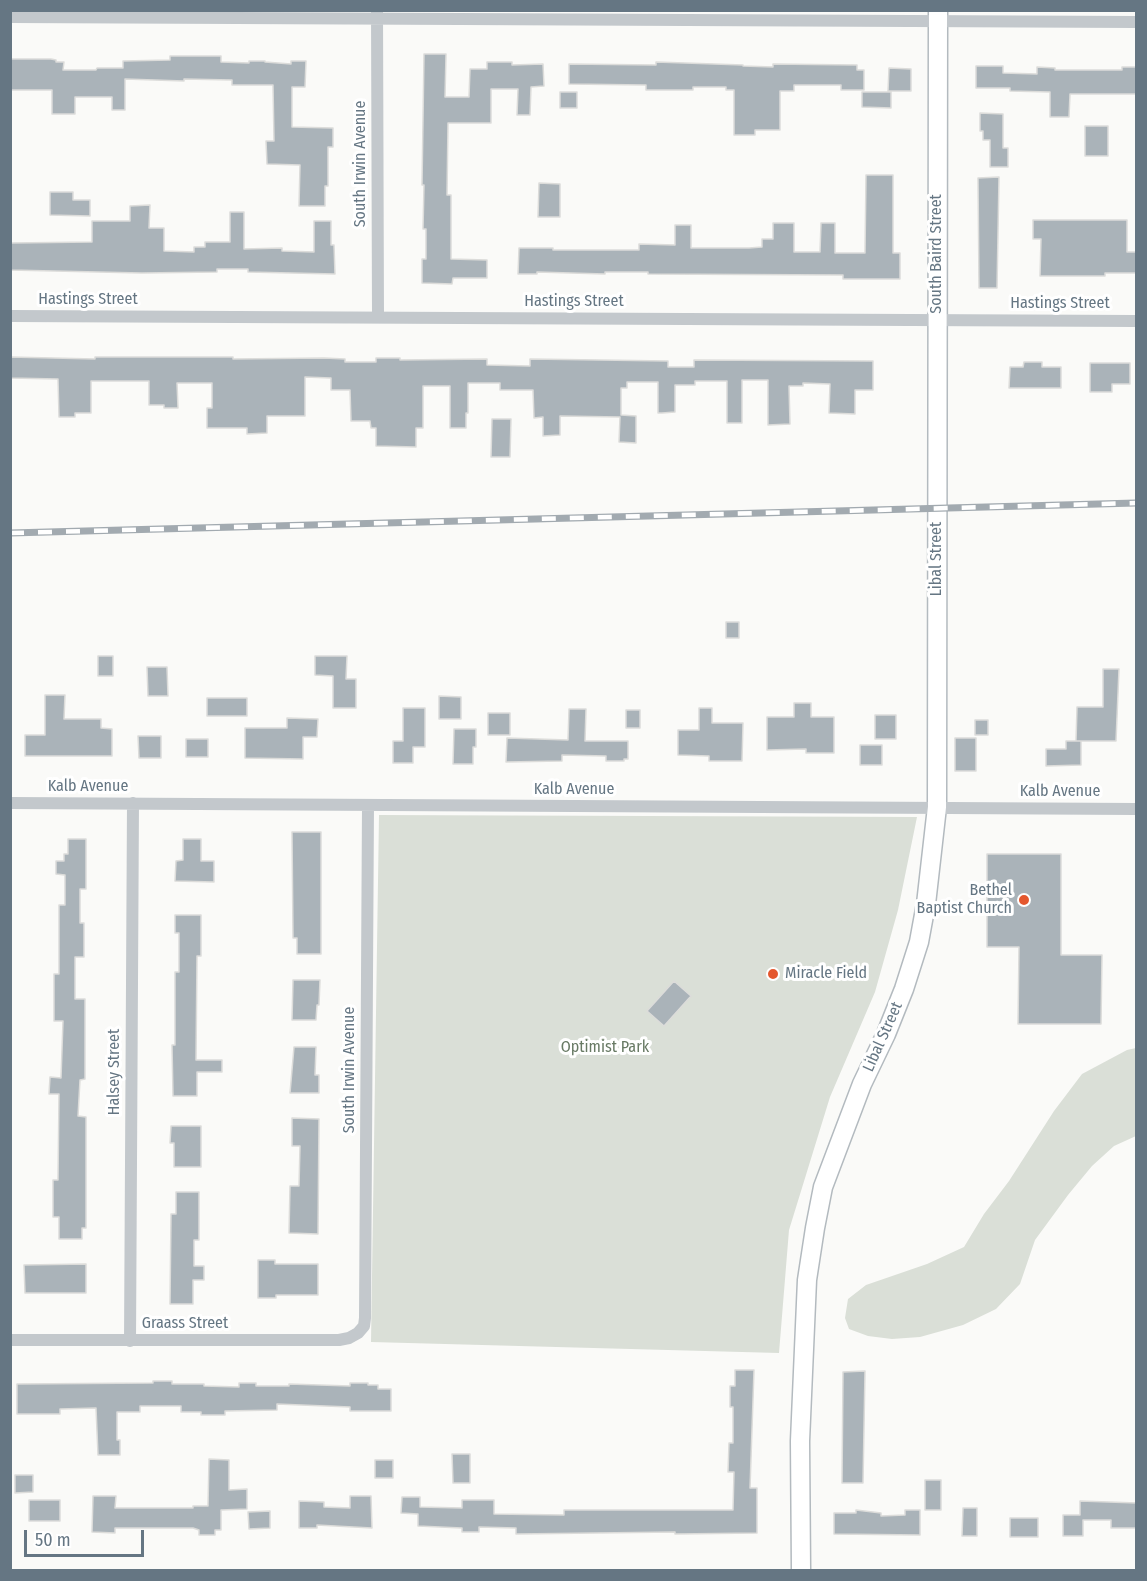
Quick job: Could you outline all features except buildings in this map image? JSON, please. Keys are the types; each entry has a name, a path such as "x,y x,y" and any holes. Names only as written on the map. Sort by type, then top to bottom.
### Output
{"street":[{"name":"South Irwin Avenue","path":"377,15 378,317"},
{"path":"10,17 938,15 1137,22"},
{"name":"South Baird Street","path":"937,498 938,15"},
{"name":"Hastings Street","path":"10,316 1137,321"},
{"name":"Libal Street","path":"801,1570 800,1441 807,1280 815,1228 823,1187 862,1084 904,989 919,942 926,904 936,807 937,498"},
{"name":"Kalb Avenue","path":"10,803 1137,808"},
{"name":"Halsey Street","path":"129,1341 133,804"},
{"name":"South Irwin Avenue","path":"358,1333 365,1318 368,805"},
{"name":"Graass Street","path":"10,1340 339,1340 358,1333"}],"green space":[{"name":"Optimist Park","path":"379,815 917,817 898,910 875,992 830,1097 789,1230 779,1353 371,1342"},
{"path":"1136,1048 1136,1136 1114,1146 1092,1166 1068,1195 1035,1240 1020,1284 996,1309 963,1325 920,1337 892,1339 868,1336 849,1329 845,1318 848,1299 866,1285 927,1264 964,1247 1054,1111 1082,1074 1127,1050"}],"railway":[{"path":"10,533 1136,503"}],"place":[{"name":"Bethel Baptist Church","path":"1024,900"},
{"name":"Miracle Field","path":"773,974"}]}
